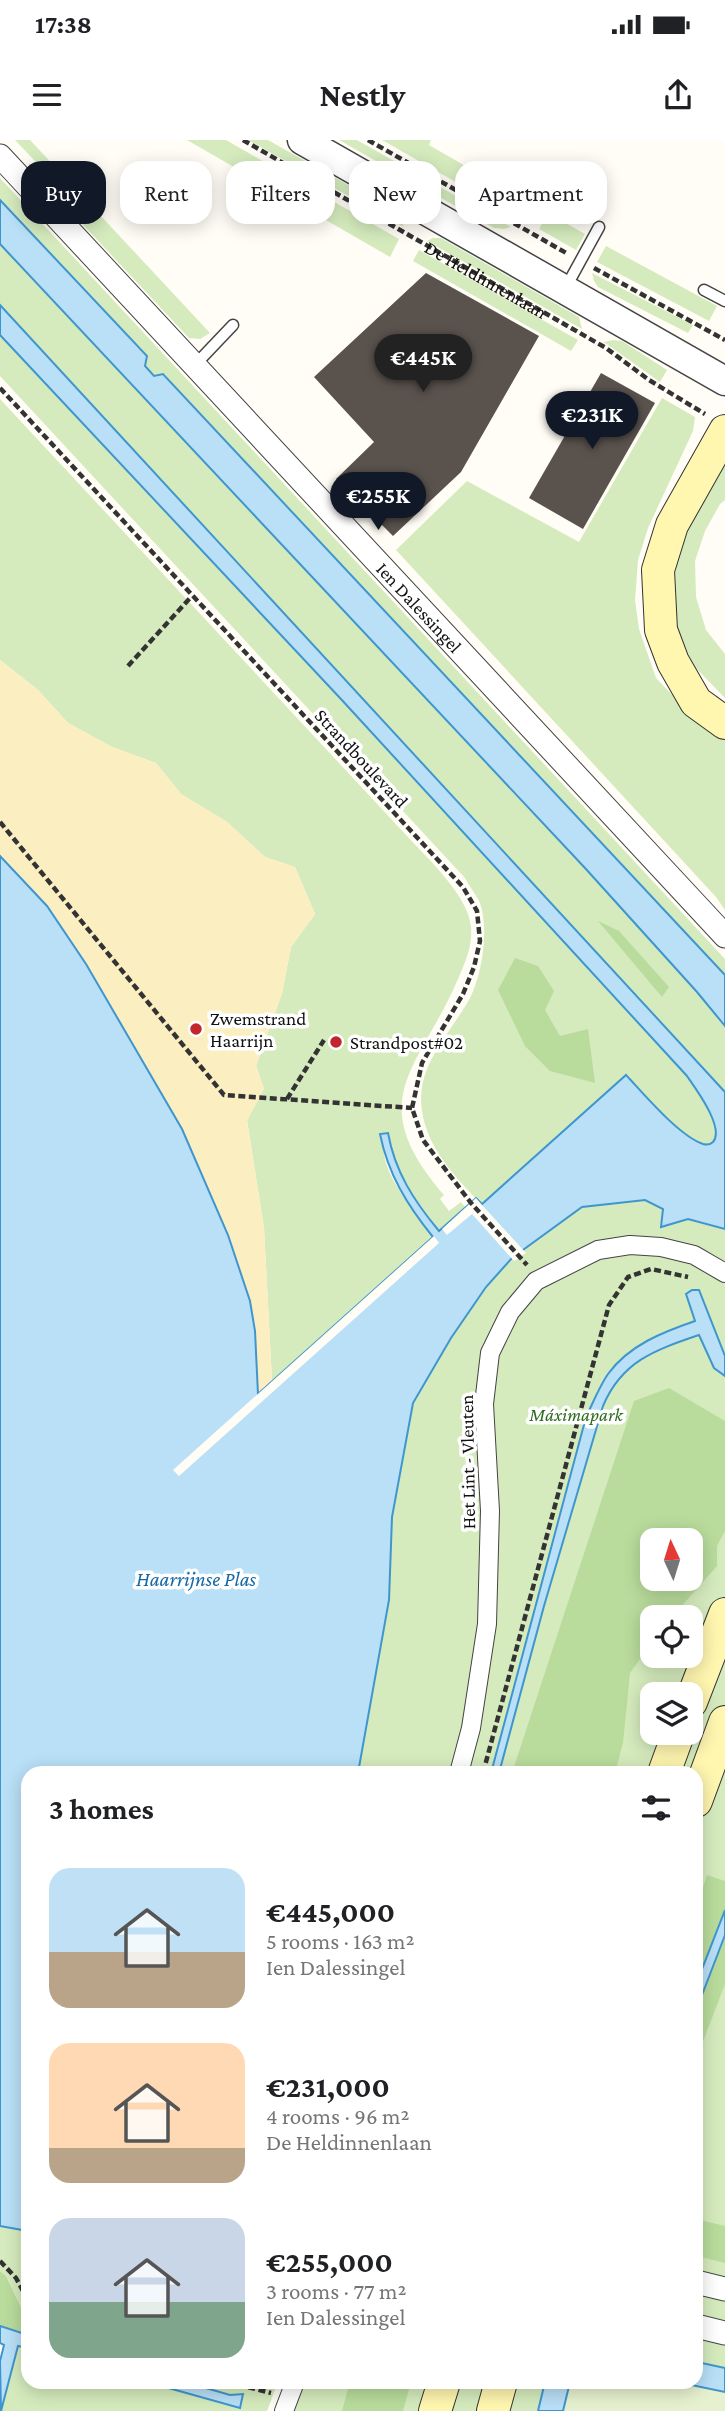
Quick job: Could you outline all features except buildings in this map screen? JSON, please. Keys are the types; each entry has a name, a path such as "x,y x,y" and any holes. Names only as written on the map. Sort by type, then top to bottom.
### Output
{"main road":[{"path":"720,425 672,525 658,570 661,630 673,662 696,702 725,723"},
{"path":"699,1682 725,1614"},
{"path":"703,1782 725,1722"},
{"path":"667,1766 674,1745"},
{"path":"435,2411 442,2389"},
{"path":"494,2411 499,2389"}],"street":[{"name":"De Heldinnenlaan","path":"302,140 725,381"},
{"name":"Ien Dalessingel","path":"0,156 725,936"},
{"name":"Het Lint - Vleuten","path":"461,1766 471,1728 487,1624 490,1511 484,1405 490,1353 510,1312 536,1281 598,1250 630,1245 662,1247 694,1255 725,1273"},
{"path":"703,2284 725,2289"},
{"path":"703,2328 725,2333"}],"lane":[{"path":"565,289 599,227"},
{"path":"704,290 725,301"},
{"path":"194,366 233,324"}],"path":[{"name":"De Heldinnenlaan","path":"243,140 606,348 649,380 720,425"},
{"path":"368,140 725,340"},
{"name":"Strandboulevard","path":"0,388 191,597 463,887 477,911 480,941 474,967 463,994 422,1063 412,1108"},
{"path":"128,666 191,597"},
{"path":"0,822 224,1095 412,1108 423,1140 471,1203 529,1267"},
{"path":"287,1099 324,1040"},
{"path":"485,1766 610,1305 628,1278 652,1269 694,1278"},
{"path":"0,2261 21,2287"},
{"path":"257,2389 290,2397"}],"green space":[{"path":"15,140 30,140 50,161 35,161"},
{"path":"187,140 226,140 263,161 226,162"},
{"path":"248,140 268,140 305,161 286,161"},
{"path":"339,140 357,140 394,161 376,161"},
{"path":"382,140 431,140 429,145 457,161 455,182 441,174 441,161 419,161"},
{"path":"0,178 21,201 21,222 0,200"},
{"path":"335,178 349,185 349,196 335,189"},
{"path":"441,187 455,195 455,206 441,198"},
{"path":"335,202 349,210 349,224 373,224 399,239 390,257 333,224 335,224"},
{"path":"106,221 210,333 200,339 189,338 82,224 106,224"},
{"path":"23,224 43,224 725,959 725,975 164,374 155,376 144,366 147,356"},
{"path":"487,224 506,224 511,227 504,229"},
{"path":"542,224 567,224 585,234 576,250 539,229"},
{"path":"441,238 579,317 582,329 427,241"},
{"path":"0,244 585,868 697,992 725,1026 725,1092 0,305"},
{"path":"606,246 717,306 709,321 597,262"},
{"path":"419,250 578,340 571,351 413,261"},
{"path":"592,273 693,325 688,333 598,287"},
{"path":"0,335 340,698 687,1076 716,1119 717,1137 713,1142 704,1144 685,1134 625,1075 482,1205 463,1185 430,1138 422,1111 421,1095 435,1052 469,1000 478,978 484,924 477,898 465,878 0,376"},
{"path":"622,341 667,370 660,382 604,342"},
{"path":"662,398 695,417 693,431 648,528 638,560 635,600 639,629 656,678 700,724 725,739 725,910 716,897 396,550 467,481 579,542"},
{"path":"0,399 436,866 455,890 468,915 471,934 466,960 405,1085 402,1108 406,1134 419,1162 444,1195 440,1199 449,1211 461,1202 466,1208 439,1231 407,1185 388,1133 384,1150 389,1171 403,1196 434,1236 272,1381 264,1228 247,1120 264,1089 256,1066 282,993 291,947 315,914 295,867 265,857 227,822 181,794 156,763 112,747 68,723 38,690 0,660"},
{"path":"725,454 725,500 705,531 695,561 696,597 706,630 725,654 725,698 693,665 673,617 671,577 680,542"},
{"path":"598,921 619,931 669,987 662,997"},
{"path":"515,958 538,966 554,991 545,1010 560,1036 588,1029 595,1083 550,1071 525,1046 498,990"},
{"name":"Máximapark","path":"645,1200 663,1209 661,1227 688,1219 725,1229 725,2411 294,2411 302,2389 703,2389 703,1766 359,1766 389,1600 392,1517 413,1403 451,1338 486,1287 512,1258 582,1207"},
{"path":"669,1388 725,1421 725,1531 717,1546 717,1566 704,1581 704,1528 640,1528 640,1591 695,1591 683,1605 640,1605 640,1659 630,1673 623,1743 617,1766 514,1766 634,1401"},
{"path":"707,1875 725,1881 725,1910 703,1967 703,1888"},
{"path":"725,1935 725,1984 703,2041 703,1992"},
{"path":"703,2221 725,2226 725,2263 703,2258"},
{"path":"0,2226 21,2230 21,2307 6,2276 0,2271"},
{"path":"0,2271 6,2276 21,2307 21,2333 0,2326"},
{"path":"18,2345 21,2346 21,2389 172,2389 239,2408 243,2395 230,2395 209,2389 275,2389 267,2411 1,2411"},
{"path":"703,2387 725,2392 725,2411 563,2411 568,2389"},
{"path":"348,2389 409,2389 403,2411 342,2411"}],"sand":[{"name":"Zwemstrand Haarrijn","path":"0,660 38,690 68,723 112,747 156,763 181,794 227,822 265,857 295,867 315,914 291,947 282,993 256,1066 264,1089 247,1121 264,1228 272,1381 257,1395 255,1331 250,1301 228,1235 182,1129 86,964 47,906 0,856"}],"water":[{"path":"0,200 147,356 145,366 154,376 163,374 725,975 725,1026 585,868 0,244"},
{"name":"Haarrijnse Plas","path":"0,305 725,1092 725,1229 688,1219 661,1227 663,1209 645,1200 582,1207 512,1258 486,1287 451,1338 413,1403 392,1517 389,1600 359,1766 21,1766 21,2230 0,2226 0,856 47,906 86,964 182,1129 228,1235 250,1301 255,1331 258,1394 433,1237 400,1188 388,1162 380,1134 388,1133 395,1161 407,1185 421,1209 439,1231 476,1198 482,1204 626,1075 683,1133 708,1145 716,1136 708,1109 687,1076 340,698 0,335"},
{"path":"699,1290 725,1356 725,1376 714,1368 699,1335 642,1359 620,1378 611,1391 603,1406 544,1606 501,1766 493,1766 586,1417 605,1379 626,1355 659,1335 695,1321 686,1294"},
{"path":"725,1910 725,1935 703,1992 703,1967"},
{"path":"0,2326 21,2333 21,2347 18,2346 1,2411 0,2361 4,2345 0,2343"},
{"path":"703,2363 725,2368 725,2392 703,2387"},
{"path":"172,2389 209,2389 230,2395 243,2394 240,2408"},
{"path":"543,2389 568,2389 563,2411 538,2411"}],"pier":[{"path":"476,1198 526,1253 514,1261 472,1214 447,1235 442,1229"},
{"path":"434,1236 439,1243 179,1476 173,1470"}],"place":[{"name":"Zwemstrand Haarrijn","path":"196,1029"},
{"name":"Strandpost#02","path":"336,1042"}]}
